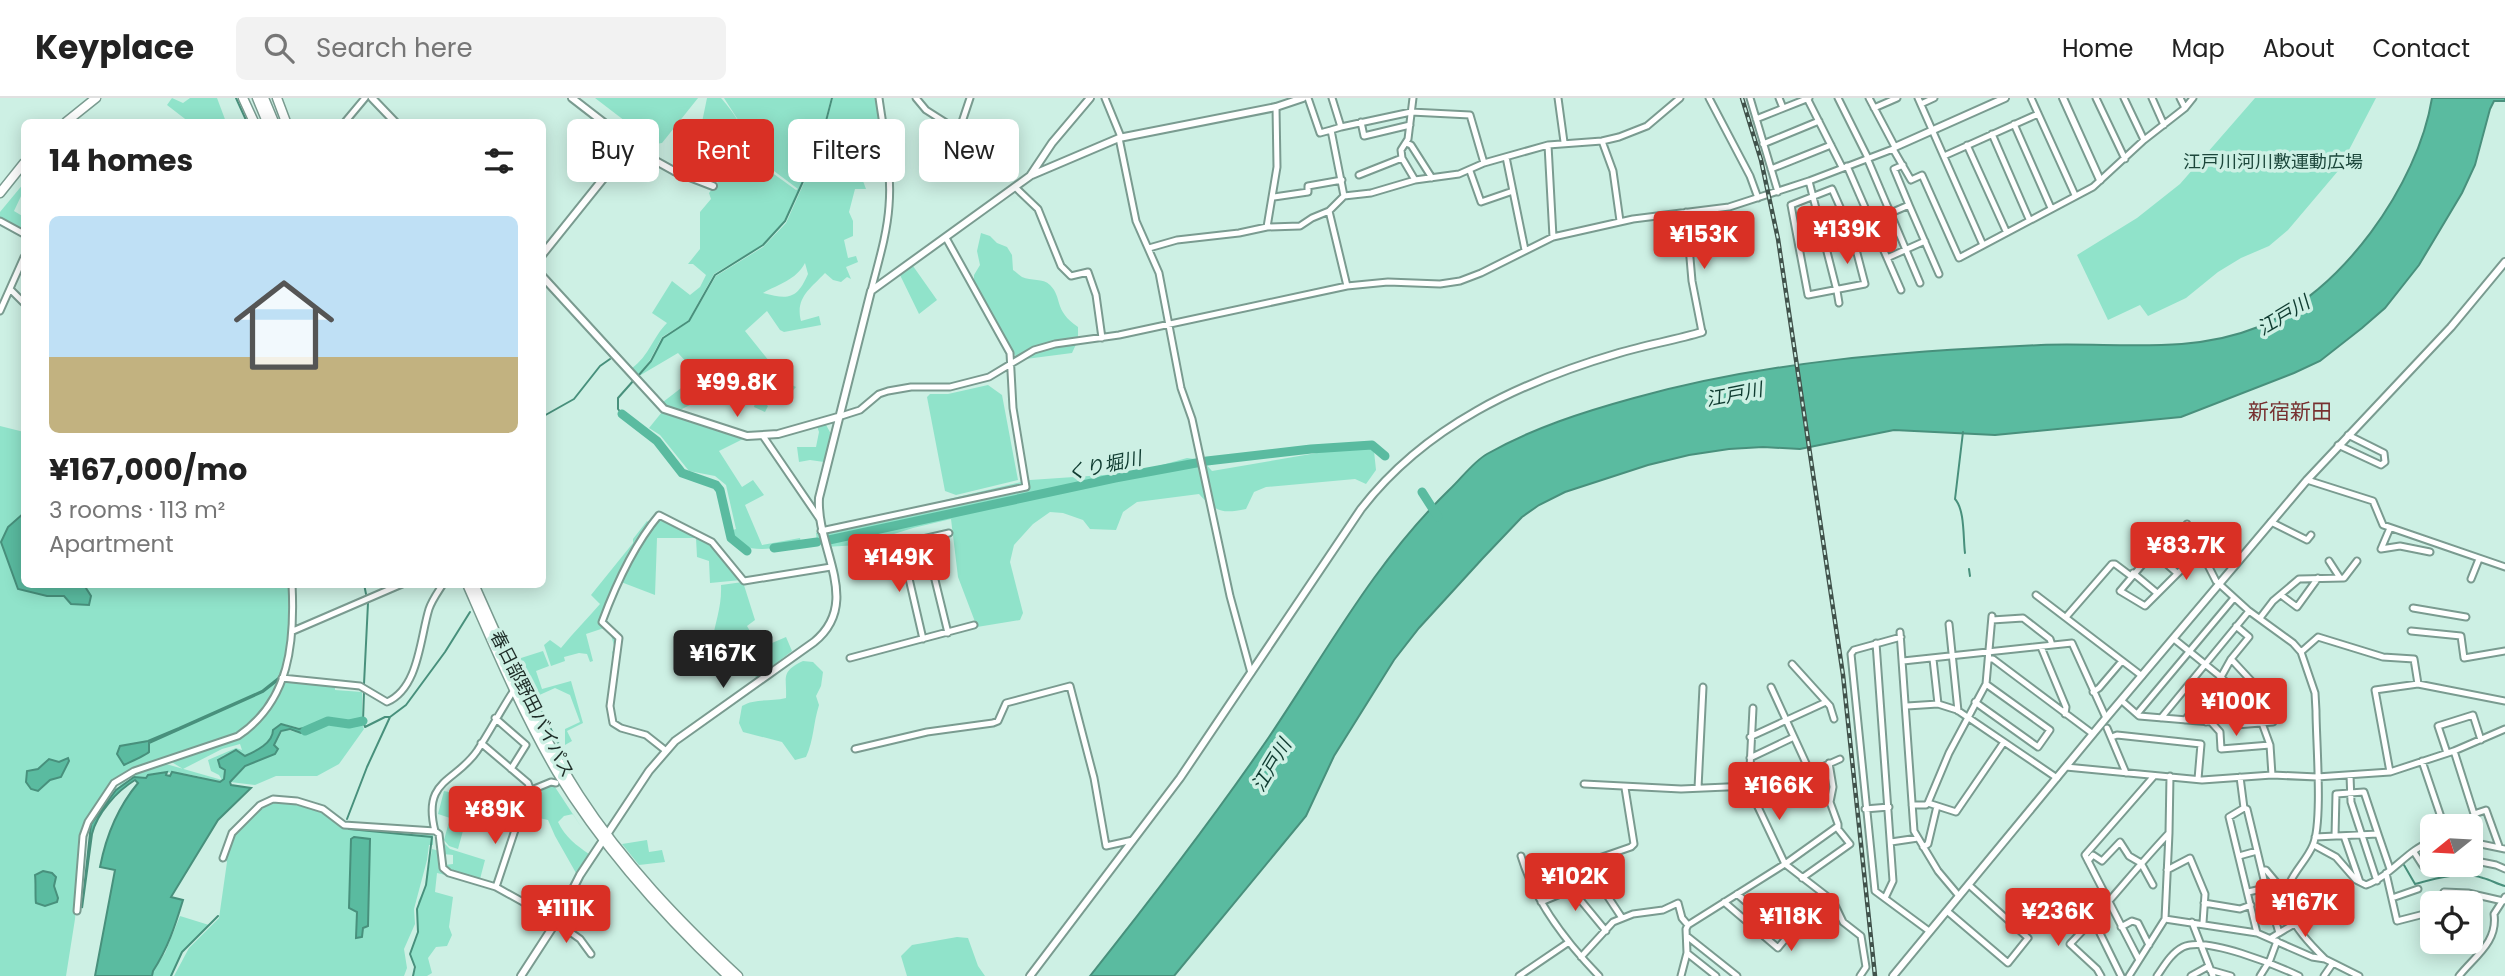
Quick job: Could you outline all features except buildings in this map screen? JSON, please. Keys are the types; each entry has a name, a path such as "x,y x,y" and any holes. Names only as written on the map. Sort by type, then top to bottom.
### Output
{"main road":[{"path":"70,119 96,98"},
{"path":"243,98 253,119"},
{"path":"257,98 266,119"},
{"path":"264,98 273,119"},
{"path":"277,98 285,119"},
{"path":"0,193 21,167"},
{"name":"春日部野田バイパス","path":"469,588 514,690 557,772 644,891 686,937 728,976"},
{"name":"春日部野田バイパス","path":"476,588 541,729 606,838 691,932 738,976"}],"street":[{"path":"348,119 365,98"},
{"path":"372,98 392,119"},
{"path":"572,98 599,119"},
{"path":"521,976 556,921 576,882 665,750 822,635 833,619 837,609 838,592 821,533 820,486 887,226 888,164 879,98"},
{"path":"916,98 926,110 959,131 970,98"},
{"path":"1030,176 1052,143 1090,98"},
{"path":"1105,98 1120,137 1136,221 1159,272 1181,388 1192,419 1234,611 1251,674"},
{"path":"871,291 1030,176 1073,155 1120,137 1276,107 1303,98"},
{"path":"1308,98 1320,133 1411,111 1470,115 1484,163"},
{"path":"1332,98 1340,127"},
{"path":"1413,98 1406,143 1401,150 1402,158 1415,180"},
{"path":"1558,98 1564,142"},
{"path":"1149,248 1177,240 1267,227 1300,226 1329,211 1344,197 1371,193 1415,180 1470,171 1484,163 1548,145 1619,137 1647,126 1680,98"},
{"path":"1709,98 1750,176 1758,198"},
{"path":"1750,98 1778,192"},
{"path":"1779,98 1783,108"},
{"path":"1756,118 1808,98 1831,145 1845,166 1901,290"},
{"path":"1838,98 1867,158 1920,283"},
{"path":"1869,98 1911,180 1922,175 1959,258 2101,180 2144,140 2185,108 2193,98"},
{"path":"1874,108 1897,98"},
{"path":"1934,98 1919,101 1983,245"},
{"path":"546,280 664,409 730,432 763,436 789,432 864,409 875,397 888,391 964,384 989,377 1043,346 1102,338 1347,286 1388,282 1453,282 1481,273 1553,237 1620,221 1721,208 1778,192 1894,148 2005,98"},
{"path":"2031,98 2075,195"},
{"path":"2063,98 2101,180"},
{"path":"2096,98 2125,159"},
{"path":"2124,98 2144,140"},
{"path":"2152,98 2164,125"},
{"path":"2180,98 2185,108"},
{"path":"1267,227 1277,167 1276,107"},
{"path":"1944,156 2038,114"},
{"path":"1763,144 1819,121"},
{"path":"1361,122 1364,136 1410,125"},
{"path":"2014,124 2051,208"},
{"path":"1331,130 1344,197"},
{"path":"1992,134 2029,219"},
{"path":"1602,141 1613,171 1620,221"},
{"path":"1406,143 1411,145 1432,178"},
{"path":"1548,145 1553,237"},
{"path":"1771,169 1831,145"},
{"path":"1967,145 2006,231"},
{"path":"1506,157 1525,250"},
{"path":"1359,175 1402,158"},
{"path":"659,162 674,171 713,186"},
{"path":"1903,164 1894,169 1939,274"},
{"path":"1470,171 1481,202 1513,191"},
{"path":"1274,197 1308,192 1308,186 1342,180"},
{"path":"1809,181 1839,303"},
{"path":"546,250 601,182"},
{"path":"1015,187 1038,209 1062,266 1071,276 1088,272 1096,295 1102,338"},
{"path":"1832,189 1853,239 1865,284 1808,295 1791,205 1812,196 1832,189"},
{"path":"1853,239 1863,225 1909,205"},
{"path":"1329,211 1347,286"},
{"path":"1030,976 1180,778 1368,500 1395,470 1434,437 1535,380 1622,352 1702,332 1692,281 1686,212"},
{"path":"0,221 21,232"},
{"path":"821,533 1026,487 1013,408 1010,353 1006,341 946,238"},
{"path":"1886,258 1925,242"},
{"path":"1893,976 2307,480 2451,327 2505,262"},
{"path":"0,312 21,264"},
{"path":"10,289 21,300"},
{"path":"2338,445 2381,465 2385,462 2384,453 2348,435"},
{"path":"763,436 819,518"},
{"path":"2307,480 2373,501 2383,525 2505,568"},
{"path":"665,750 646,735 613,723 609,711 619,638 601,622 614,589 641,537 659,515 712,542 744,581 831,567"},
{"path":"2271,522 2307,540 2311,535"},
{"path":"2188,524 2219,583 2249,611 2293,643 2301,652 2315,694 2317,777 2314,845 2293,873 2287,894 2288,909 2296,923 2325,959"},
{"path":"2390,528 2381,549 2400,546 2430,552"},
{"path":"923,639 901,544 949,533"},
{"path":"925,539 948,634"},
{"path":"2177,573 2153,552 2120,591 2143,607 2200,551"},
{"path":"2471,579 2479,559"},
{"path":"2329,561 2340,578"},
{"path":"2260,618 2299,579 2344,578 2357,561"},
{"path":"2066,617 2112,564 2157,593"},
{"path":"2281,595 2297,607 2318,578"},
{"path":"78,911 85,828 114,783 134,771 238,736 250,728 268,707 291,651 292,588"},
{"path":"293,631 393,588"},
{"path":"282,678 360,686 387,702 396,698 411,676 430,607 441,588"},
{"path":"2036,595 2142,676"},
{"path":"2137,714 2235,598"},
{"path":"2413,608 2466,617"},
{"path":"2161,718 2249,611"},
{"path":"1928,803 1967,716 1986,684 1992,618 2023,618 2050,639 2052,645"},
{"path":"1949,624 1958,712"},
{"path":"850,658 974,625"},
{"path":"2185,720 2221,677 2231,659 2249,637 2236,626"},
{"path":"2411,631 2460,636 2464,658 2505,651"},
{"path":"1929,931 1875,891 1865,809 1851,654 1854,650 1900,635 1914,831 1938,871 1959,896"},
{"path":"2301,652 2318,637 2383,657 2414,659 2418,684"},
{"path":"2174,639 2221,677 2262,723 2270,745 2272,775"},
{"path":"1876,643 1894,881 1885,898"},
{"path":"1903,661 2074,645 2106,718"},
{"path":"2041,646 2067,707 2066,714"},
{"path":"1989,655 2093,734"},
{"path":"1933,659 1938,704"},
{"path":"2206,722 2221,706 2236,725 2273,722 2268,699 2231,659"},
{"path":"2093,692 2122,661"},
{"path":"1792,664 1830,706 1833,719"},
{"path":"1975,702 2038,747 2050,730 1986,684"},
{"path":"2390,772 2375,690 2418,684 2505,701"},
{"path":"855,749 927,732 987,725 998,720 1006,703 1070,686 1094,778 1105,846 1133,840"},
{"path":"1699,788 1703,687"},
{"path":"1771,687 1810,772"},
{"path":"514,690 476,753 446,778 433,798 432,818 435,831 439,834 443,868 449,873 496,887 556,921 580,939 590,954"},
{"path":"2122,701 2137,714 2211,722 2220,732 2221,748 2270,745"},
{"path":"1750,737 1826,702"},
{"path":"1907,706 1938,704 1967,716 2057,778"},
{"path":"1753,708 1749,785 1785,864 1833,901 1843,922 1861,936 1866,967 1860,976"},
{"path":"2447,753 2438,726 2473,715 2481,740"},
{"path":"495,719 526,745 511,769"},
{"path":"2107,728 2126,773"},
{"path":"2066,767 2198,779 2272,775 2317,777 2390,772 2504,731"},
{"path":"2112,737 2118,735 2201,744 2198,779"},
{"path":"1750,758 1794,737"},
{"path":"1912,805 1928,803 1956,812 2004,742"},
{"path":"481,743 528,783 531,791"},
{"path":"2454,751 2474,814 2486,810 2502,848"},
{"path":"1780,786 1840,759"},
{"path":"2422,761 2440,814"},
{"path":"1802,878 1850,844 1838,826 1830,802 1833,787 1829,763"},
{"path":"2139,961 2085,855 2155,775"},
{"path":"2350,775 2350,793 2377,881"},
{"path":"2129,976 2165,919 2170,776"},
{"path":"2240,778 2244,808 2247,809 2279,933"},
{"path":"522,794 551,782 556,783"},
{"path":"1584,784 1625,788 1780,786 1830,802"},
{"path":"1530,881 1634,845 1625,788"},
{"path":"2335,836 2336,794 2364,792 2388,871 2397,921 2420,915"},
{"path":"223,858 232,833 260,805 273,799 297,801 323,809 344,825 435,831"},
{"path":"1923,848 1928,844 1937,806"},
{"path":"1865,809 1889,807"},
{"path":"2244,808 2229,817 2256,933"},
{"path":"496,887 520,815"},
{"path":"1681,976 1687,953 1688,925 1785,864 1838,826"},
{"path":"2101,976 2070,944 2169,833"},
{"path":"2315,836 2378,834"},
{"path":"2344,836 2360,882"},
{"path":"1891,842 1918,838"},
{"path":"2088,861 2093,855 2102,861 2120,842 2129,856 2141,863 2153,885"},
{"path":"2483,844 2502,848"},
{"path":"2314,845 2336,857 2366,885 2377,881 2420,848"},
{"path":"2239,856 2257,851"},
{"path":"2414,852 2420,861"},
{"path":"1521,856 1541,902 1569,942 1599,976"},
{"path":"2167,870 2190,858 2205,894 2203,923"},
{"path":"1585,862 1622,918"},
{"path":"2483,862 2505,869"},
{"path":"2262,870 2266,870 2287,894"},
{"path":"1947,911 2008,963 2015,955 2028,938 1969,885"},
{"path":"2248,892 2266,888"},
{"path":"2392,898 2418,890"},
{"path":"1541,902 1573,891 1606,931"},
{"path":"1724,902 1778,948 1787,937 1737,894"},
{"path":"2459,976 2487,945 2496,929 2494,914 2504,899 2483,895"},
{"path":"1581,957 1613,922 1622,918 1663,910 1678,903 1682,918 1688,925"},
{"path":"2204,903 2239,909 2251,905"},
{"path":"1752,926 1761,916"},
{"path":"2094,919 2121,976"},
{"path":"2165,919 2256,933 2312,957 2325,959 2359,976"},
{"path":"2192,922 2211,971"},
{"path":"2122,927 2137,923 2149,945"},
{"path":"2271,938 2296,923"},
{"path":"1688,937 1737,976"},
{"path":"1519,976 1569,942"},
{"path":"2260,976 2277,942"},
{"path":"2157,976 2171,956 2183,947 2200,943 2269,962 2299,976"},
{"path":"1687,953 1716,976"},
{"path":"2324,976 2333,963"},
{"path":"2191,976 2211,971 2231,976"}],"green space":[{"path":"172,98 183,103 190,98 217,98 225,119 185,119 167,105"},
{"path":"595,98 698,98 681,119 673,119 673,129 662,143 659,143 659,119 622,119"},
{"path":"707,98 721,98 737,119 703,119"},
{"path":"724,98 831,98 826,119 788,119 788,182 774,171 774,119 737,119"},
{"path":"833,98 877,98 880,119 827,119"},
{"name":"江戸川河川敷運動広場","path":"2255,98 2376,98 2338,171 2288,230 2269,246 2241,258 2218,272 2186,298 2148,316 2140,305 2108,320 2077,255 2137,218 2180,184"},
{"path":"774,174 798,189 789,182 802,182 784,221 762,245 714,274 688,321 662,337 650,360 638,375 632,368 643,358 667,323 652,313 672,281 690,295 700,287 706,275 693,264 688,264 700,249 700,212 711,199 709,193 718,182 774,182"},
{"path":"804,182 863,182 866,189 855,189 849,212 853,221 853,236 844,240 848,258 856,256 858,262 846,267 851,279 847,277 841,282 833,280 825,273 805,294 800,306 801,321 819,316 821,325 784,332 767,311 745,331 786,382 796,387 788,396 776,385 762,401 768,406 765,412 754,407 755,403 733,389 718,391 678,411 665,406 663,402 698,375 678,353 639,376 652,361 663,338 689,322 716,276 763,247 786,223","holes":["805,263 808,274 800,289 786,297 763,293 792,278"]},
{"path":"21,187 21,196 14,211 21,215 21,229 0,217 0,212"},
{"path":"981,233 1007,247 1012,255 1013,270 1026,278 1044,281 1054,290 1065,315 1078,327 1078,340 1072,353 1018,360 1013,352 1006,348 974,282 974,275 980,265 977,251"},
{"path":"913,266 937,300 919,314 900,275"},
{"path":"988,385 1002,395 1018,480 956,495 945,491 927,397 930,394 948,394"},
{"path":"662,412 743,439 719,451 742,487 753,480 764,495 745,505 762,545 800,538 801,543 761,549 743,545 736,540 730,531 736,529 726,485 715,476 689,471 660,435 649,428"},
{"path":"825,423 831,434 824,462 799,462 797,447 816,447 819,432 817,426"},
{"path":"0,426 21,431 21,588 291,588 289,669 285,681 335,686 335,690 362,692 362,719 352,721 328,718 303,729 284,724 269,741 252,753 245,756 236,750 223,756 225,774 223,780 220,783 193,775 166,773 148,775 146,778 130,778 120,786 119,783 129,776 166,764 183,769 170,761 245,733 261,720 273,703 241,732 115,780 82,830 75,919 66,976 0,976","holes":["240,744 242,750 236,748 208,760 211,771 222,780 183,769 222,749"]},
{"path":"1369,444 1374,451 1376,470 1366,484 1355,479 1266,487 1254,492 1246,509 1231,511 1215,508 1199,494 1137,502 1123,512 1116,530 1090,529 1083,520 1050,512 1033,524 1014,545 1010,562 1023,613 1020,620 977,627 958,577 951,519 859,545 825,547 817,541 816,533 831,526 874,521 949,499 1030,480 1133,473 1187,458 1202,460 1212,471"},
{"path":"659,517 713,544 741,580 710,583 709,561 697,557 696,538 657,538 655,595 621,582 643,537"},
{"path":"647,521 649,523 639,536 600,623 616,637 615,649 611,635 604,628 586,634 593,661 590,662 587,654 579,653 564,657 565,661 551,666 544,645 550,640 561,648 600,604 591,595 633,543 633,539"},
{"path":"743,582 755,620 747,626 760,648 786,637 792,651 757,678 738,659 712,643 721,585"},
{"path":"543,651 549,666 536,671 542,689 571,681 583,723 567,731 572,741 565,745 565,729 580,722 570,695 555,688 535,697 519,662 521,658"},
{"path":"803,661 813,662 823,672 816,696 819,705 809,750 806,757 795,760 782,742 743,732 739,723 742,706 752,702 786,698 786,676 791,668"},
{"path":"333,722 345,726 362,724 364,729 339,764 317,776 276,776 255,785 230,782 245,765 275,754 277,751 274,746 283,730 301,733"},
{"path":"553,784 573,814 564,816 558,822 567,836 589,854 576,873 548,820 521,814 523,796"},
{"path":"444,791 459,794 456,805 469,809 458,849 449,846 444,840 450,818 438,814"},
{"path":"279,801 324,812 345,829 350,827 418,831 433,835 433,845 429,845 414,909 415,924 404,949 407,968 404,976 174,976 189,948 219,918 227,862 225,858 233,835 253,813"},
{"path":"647,840 649,852 662,850 665,862 639,865 622,844"},
{"path":"442,841 450,849 485,860 480,879 447,869 445,865 453,864 453,855 443,854"},
{"path":"432,849 439,851 441,870 446,875 437,873 435,892 453,897 449,927 452,935 447,946 436,947 428,958 432,973 427,976 413,976 416,968 410,954 418,934 418,902 426,886"},
{"path":"180,916 209,925 182,952 171,976 152,976 165,953"},
{"path":"957,937 968,938 978,966 985,976 907,976 901,956 912,945"}],"water":[{"name":"江戸川","path":"2432,98 2505,98 2505,101 2494,101 2475,165 2462,193 2419,265 2385,308 2320,361 2181,417 1995,435 1894,430 1800,449 1729,449 1648,465 1565,492 1539,505 1522,517 1483,558 1419,628 1394,660 1334,756 1306,816 1174,976 1090,976 1226,798 1397,547 1467,471 1487,454 1577,415 1684,385 1734,375 1836,360 1990,347 2178,344 2232,336 2258,327 2289,311 2318,289 2346,263 2371,232 2393,200 2411,166"},
{"path":"21,516 21,588 86,588 91,596 89,605 71,604 64,596 47,596 18,589 1,542 8,527"},
{"path":"277,679 263,692 149,743 149,752 124,765 117,754 120,746 148,741 179,728 262,691"},
{"path":"281,724 299,729 314,726 317,728 301,733 290,729 281,731 274,745 278,749 275,754 245,766 230,782 231,785 251,788 218,820 171,897 183,900 171,937 152,976 95,976 115,870 100,867 109,833 138,783 135,780 115,796 95,826 82,908 91,824 116,790 134,777 146,778 148,775 167,772 166,775 170,776 172,772 220,782 224,779 225,770 220,767 218,760 236,750 245,756 259,749"},
{"path":"68,758 61,777 50,780 38,791 31,789 26,782 27,771 38,769 49,759 59,762"},
{"path":"351,839 370,839 368,926 363,928 362,937 356,938 357,912 349,908"},
{"path":"43,871 56,877 54,886 58,898 57,902 45,906 36,903 35,875"}],"waterway":[{"path":"236,98 246,119"},
{"path":"638,376 651,361 663,338 689,321 715,275 763,245 785,221 820,144 832,98"},
{"path":"546,415 574,399 600,366 610,359"},
{"path":"622,414 618,409 618,398 634,380"},
{"name":"くり堀川","path":"622,414 657,441 682,473 716,485 720,490 731,538 747,551"},
{"path":"1963,432 1955,499 1962,517 1965,553"},
{"name":"くり堀川","path":"829,540 1115,478 1207,461 1372,445 1385,456"},
{"name":"くり堀川","path":"1422,492 1438,517"},
{"name":"くり堀川","path":"774,548 817,542"},
{"path":"1969,569 1970,576"},
{"path":"365,588 366,594"},
{"path":"364,684 368,603"},
{"path":"364,692 365,727 390,717 406,705 470,612"},
{"path":"539,707 562,750"},
{"path":"347,819 390,717"},
{"path":"305,731 328,721 349,724 363,721"},
{"path":"349,829 432,837 426,885 417,909 418,932 410,954 415,967 413,976"},
{"path":"2404,865 2415,884 2466,875 2505,886"},
{"path":"171,976 182,952 218,916"}],"railway":[{"path":"1742,98 1761,160 1778,239 1843,675 1875,976"}],"district":[{"name":"新宿新田","path":"2290,412"}]}
